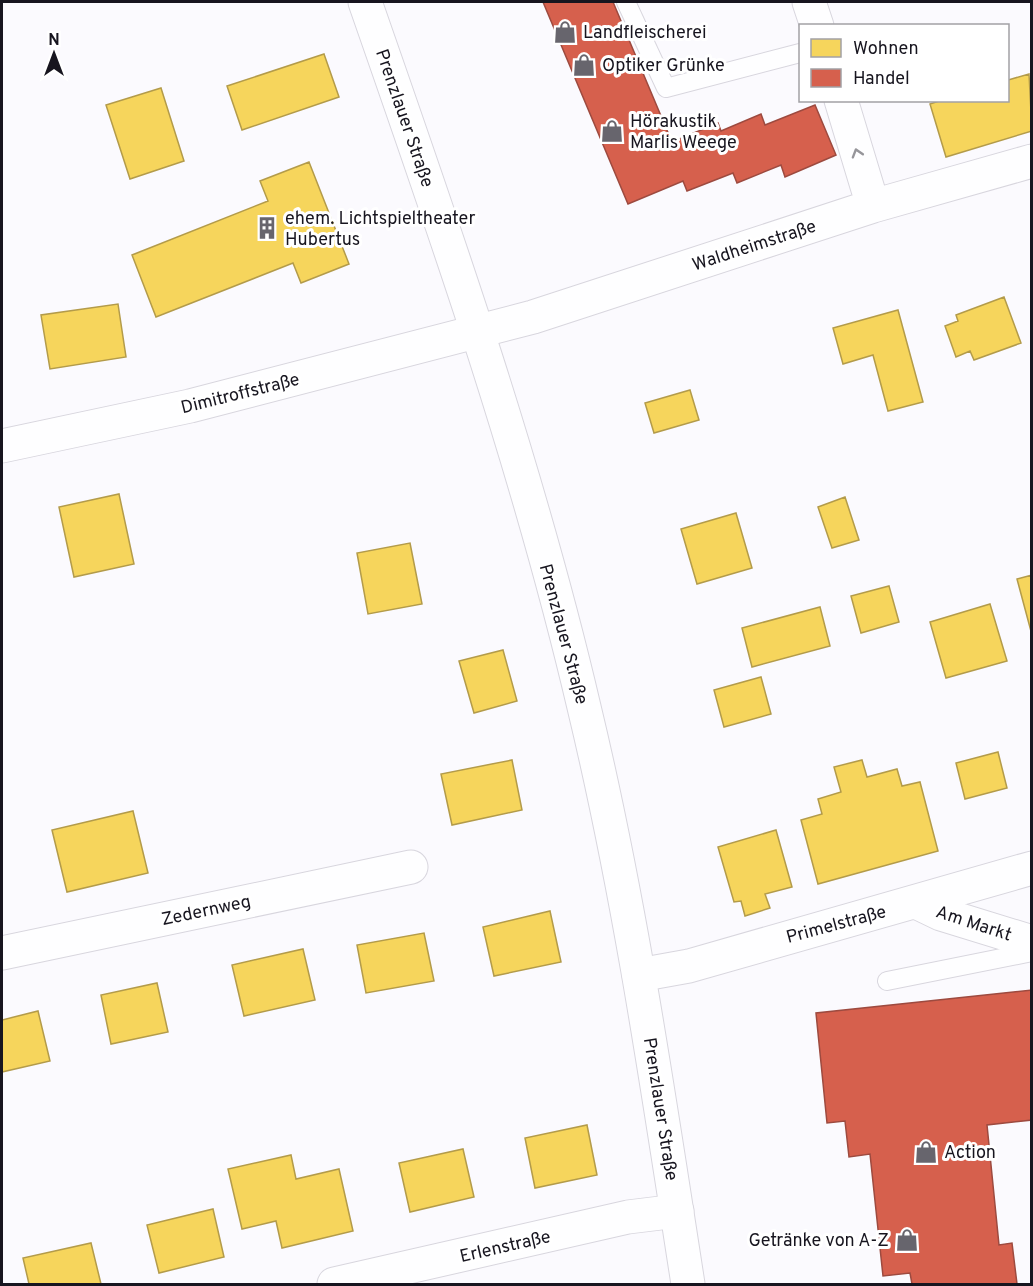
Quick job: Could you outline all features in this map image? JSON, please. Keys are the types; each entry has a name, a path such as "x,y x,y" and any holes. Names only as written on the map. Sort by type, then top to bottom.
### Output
{"street":[{"name":"Prenzlauer Straße","path":"365,2 476,332 557,602 584,708 639,975 688,1284"},
{"path":"808,2 816,24"},
{"path":"842,102 873,206"},
{"name":"Waldheimstraße","path":"476,332 646,281 873,206 1032,161"},
{"name":"Dimitroffstraße","path":"2,446 190,406 476,332"},
{"name":"Zedernweg","path":"2,953 411,867"},
{"name":"Primelstraße","path":"639,975 689,966 1032,868"},
{"name":"Am Markt","path":"916,902 941,914 1032,942"},
{"name":"Erlenstraße","path":"334,1284 628,1217 677,1211"}],"lane":[{"path":"626,2 666,88 799,54"},
{"path":"887,981 1032,952"}],"building: Wohnen":[{"path":"324,54 339,97 242,130 227,86"},
{"path":"1029,74 1032,131 946,157 930,104 936,102 1009,102 1009,80"},
{"path":"161,88 184,161 130,179 106,105"},
{"name":"ehem. Lichtspieltheater Hubertus","path":"309,162 349,264 301,283 293,263 156,317 132,255 268,201 260,181"},
{"path":"1004,297 1021,343 974,360 970,351 956,357 945,326 958,321 956,315"},
{"path":"118,304 126,357 50,369 41,315"},
{"path":"898,310 923,402 888,411 873,355 843,364 833,328"},
{"path":"690,390 699,420 654,433 645,403"},
{"path":"119,494 134,564 74,577 59,507"},
{"path":"845,497 859,540 832,548 818,507"},
{"path":"736,513 752,568 697,584 681,529"},
{"path":"410,543 422,604 368,614 357,553"},
{"path":"1032,575 1032,635 1017,579"},
{"path":"889,586 899,622 861,633 851,596"},
{"path":"990,604 1007,661 946,678 930,622"},
{"path":"820,607 830,646 752,667 742,628"},
{"path":"503,650 517,701 474,713 459,661"},
{"path":"761,677 771,714 724,727 714,690"},
{"path":"998,752 1007,788 965,799 956,763"},
{"path":"512,760 522,810 452,825 441,774"},
{"path":"862,760 867,777 897,769 902,786 920,782 938,851 818,884 801,820 822,814 818,799 841,792 834,767"},
{"path":"133,811 148,873 67,892 52,830"},
{"path":"776,830 792,887 765,894 770,908 745,916 741,901 734,902 718,847"},
{"path":"550,911 561,962 494,976 483,927"},
{"path":"424,933 434,981 366,993 357,945"},
{"path":"303,949 315,1000 244,1016 232,965"},
{"path":"157,983 168,1032 111,1044 101,995"},
{"path":"38,1011 50,1061 2,1072 2,1020"},
{"path":"587,1125 597,1175 535,1188 525,1138"},
{"path":"463,1149 474,1197 410,1212 399,1163"},
{"path":"291,1155 296,1179 339,1169 353,1231 282,1248 276,1221 242,1229 228,1169"},
{"path":"213,1209 224,1257 159,1273 147,1225"},
{"path":"91,1243 101,1284 29,1284 23,1258"}],"building: Handel":[{"path":"543,2 613,2 672,142 718,123 721,131 761,114 765,125 815,105 836,155 785,177 781,165 737,183 733,173 687,191 683,181 628,204"},
{"path":"1032,990 1032,1120 987,1125 999,1245 1012,1243 1017,1284 912,1284 910,1273 883,1276 870,1154 849,1157 845,1121 827,1123 816,1013"}],"place":[{"name":"Landfleischerei","path":"565,32"},
{"name":"Optiker Grünke","path":"584,65"},
{"name":"Hörakustik Marlis Weege","path":"612,131"},
{"name":"ehem. Lichtspieltheater Hubertus","path":"267,228"},
{"name":"Action","path":"926,1152"},
{"name":"Getränke von A-Z","path":"907,1240"}]}
